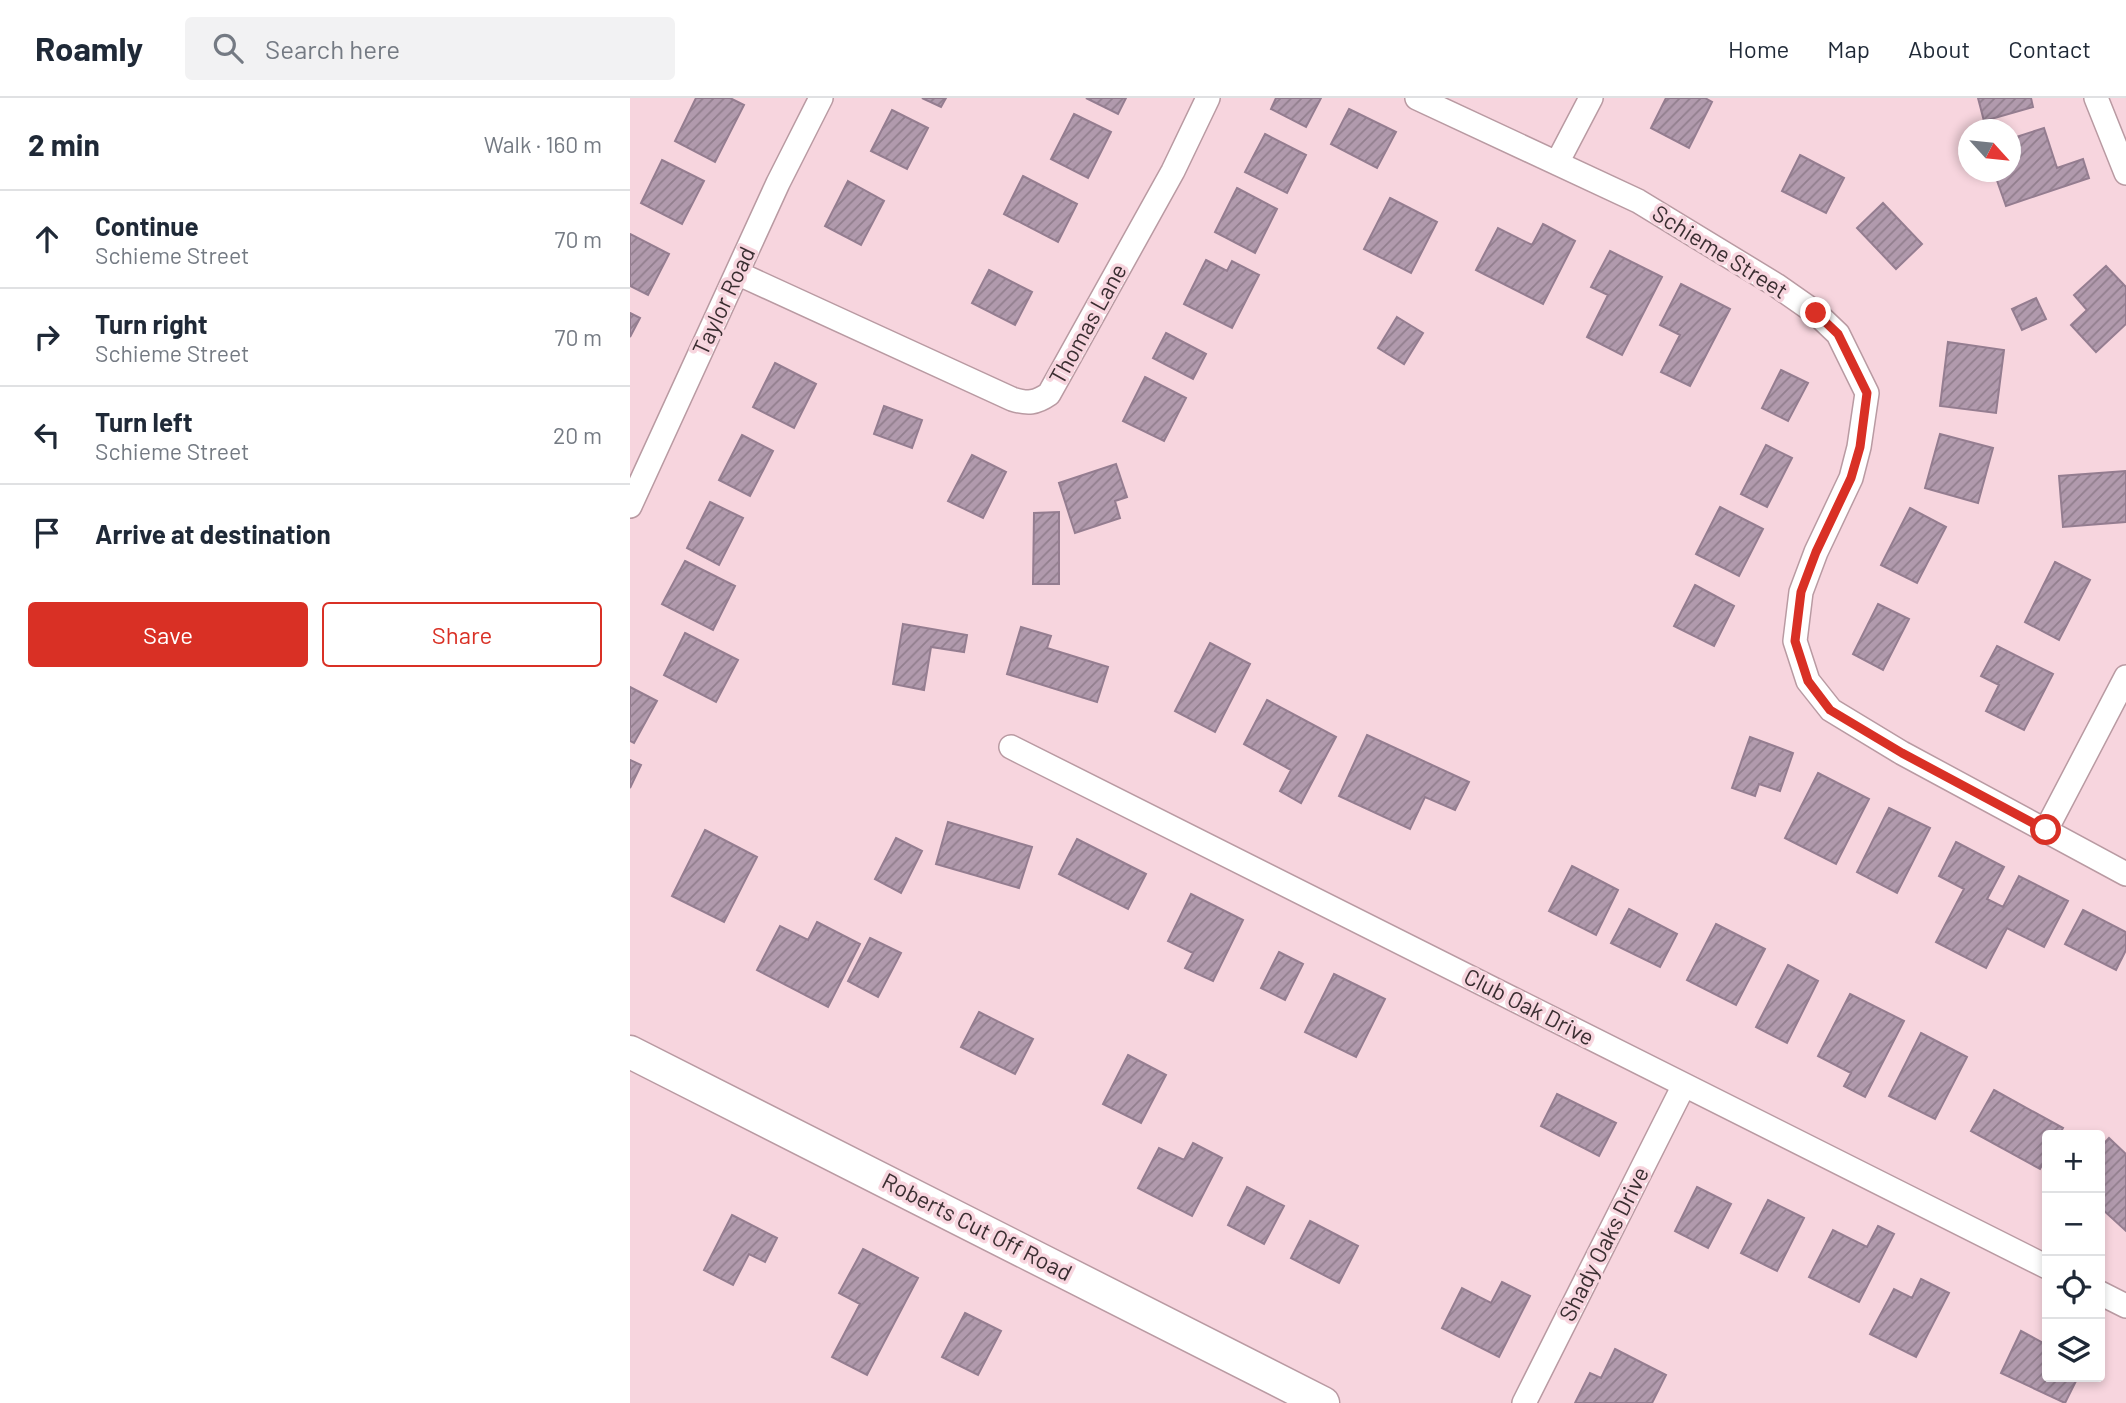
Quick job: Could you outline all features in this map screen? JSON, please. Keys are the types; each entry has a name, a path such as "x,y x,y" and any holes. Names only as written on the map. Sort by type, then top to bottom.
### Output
{"street":[{"name":"Taylor Road","path":"630,506 778,183 821,98"},
{"name":"Thomas Lane","path":"737,273 1012,399 1027,403 1040,401 1049,394 1172,171 1208,98"},
{"name":"Schieme Street","path":"1417,98 1650,208 1776,285 1816,313 1838,334 1867,393 1860,447 1851,478 1816,552 1801,592 1795,641 1808,681 1830,710 1902,753 2126,874"},
{"path":"1557,163 1591,98"},
{"path":"2096,98 2126,173"},
{"path":"2046,830 2126,677"},
{"name":"Club Oak Drive","path":"1011,747 2042,1264"},
{"name":"Roberts Cut Off Road","path":"630,1052 1323,1403"},
{"name":"Shady Oaks Drive","path":"1524,1403 1684,1085"},
{"path":"2105,1296 2126,1306"}],"building":[{"path":"696,98 730,98 744,105 715,162 675,141"},
{"path":"922,98 946,98 941,107"},
{"path":"1086,98 1126,98 1118,114"},
{"path":"1276,98 1321,98 1306,127 1271,109"},
{"path":"1666,98 1705,98 1712,102 1689,148 1651,128"},
{"path":"1978,98 2031,98 2033,107 1983,119"},
{"path":"1349,109 1396,132 1377,168 1331,144"},
{"path":"892,110 928,128 907,169 871,151"},
{"path":"1074,114 1111,132 1088,178 1051,159"},
{"path":"2044,128 2057,168 2083,159 2089,178 2006,206 1998,182 2021,182 2021,135"},
{"path":"1265,134 1306,155 1287,193 1245,172"},
{"path":"1800,155 1844,178 1826,213 1782,191"},
{"path":"662,160 704,181 682,224 641,203"},
{"path":"1023,176 1077,204 1058,242 1004,214"},
{"path":"848,181 884,201 861,245 825,226"},
{"path":"1237,188 1277,209 1255,253 1215,232"},
{"path":"1390,198 1437,222 1411,273 1364,249"},
{"path":"1883,203 1922,244 1896,269 1857,228"},
{"path":"1543,224 1575,241 1543,304 1476,270 1498,228 1532,245"},
{"path":"630,234 669,254 648,295 630,286"},
{"path":"1610,251 1662,277 1622,355 1587,337 1608,295 1591,287"},
{"path":"1206,260 1227,271 1232,261 1259,275 1232,328 1184,304"},
{"path":"2106,266 2126,287 2126,324 2096,352 2071,325 2087,310 2074,295"},
{"path":"989,270 1032,292 1015,325 972,303"},
{"path":"1681,284 1730,309 1690,386 1661,372 1680,335 1660,325"},
{"path":"2036,298 2046,319 2022,330 2012,309"},
{"path":"630,313 640,318 630,337"},
{"path":"1397,317 1423,333 1404,364 1378,348"},
{"path":"1166,333 1206,354 1193,379 1153,358"},
{"path":"1948,342 2004,350 1996,413 1940,406"},
{"path":"775,363 816,384 794,428 753,407"},
{"path":"1781,370 1808,383 1788,421 1762,408"},
{"path":"1145,377 1186,398 1164,441 1123,421"},
{"path":"884,406 922,420 912,448 874,434"},
{"path":"1940,434 1993,448 1978,503 1925,488"},
{"path":"742,435 773,451 750,496 719,480"},
{"path":"1766,445 1792,458 1767,507 1741,494"},
{"path":"972,455 1006,472 983,518 948,501"},
{"path":"1116,464 1127,497 1115,501 1120,518 1075,533 1059,483"},
{"path":"2126,471 2126,522 2063,527 2059,476"},
{"path":"710,502 743,518 719,565 687,548"},
{"path":"1720,507 1763,529 1739,576 1696,554"},
{"path":"1910,508 1946,527 1917,583 1881,565"},
{"path":"1059,512 1059,584 1033,584 1034,513"},
{"path":"685,561 735,586 713,630 662,604"},
{"path":"2055,562 2090,580 2059,640 2025,622"},
{"path":"1695,585 1734,606 1714,646 1674,626"},
{"path":"1878,604 1909,619 1883,670 1853,654"},
{"path":"903,624 967,635 964,652 931,647 924,690 893,684"},
{"path":"1021,627 1051,636 1047,648 1108,667 1097,702 1007,674"},
{"path":"685,633 738,660 716,702 664,675"},
{"path":"1210,643 1250,664 1215,732 1175,711"},
{"path":"1997,646 2053,674 2024,730 1986,711 1999,685 1981,676"},
{"path":"630,687 657,701 634,743 630,741"},
{"path":"1267,700 1336,737 1301,803 1280,791 1291,770 1244,744"},
{"path":"1367,735 1469,782 1455,810 1425,797 1410,829 1339,796"},
{"path":"1750,737 1793,753 1780,791 1759,784 1755,796 1732,788"},
{"path":"630,760 641,765 630,788"},
{"path":"1818,773 1869,799 1836,864 1785,838"},
{"path":"1889,808 1930,828 1897,893 1857,872"},
{"path":"948,822 1032,847 1019,888 936,864"},
{"path":"705,830 757,857 724,922 672,896"},
{"path":"896,838 922,851 901,893 875,879"},
{"path":"1077,839 1146,874 1128,909 1059,874"},
{"path":"1956,842 2004,867 1987,899 2003,907 2019,876 2068,901 2044,947 2007,928 1986,968 1936,942 1964,889 1939,876"},
{"path":"1572,866 1618,890 1596,935 1549,911"},
{"path":"1191,894 1243,920 1213,981 1185,968 1193,953 1168,941"},
{"path":"1629,909 1677,934 1660,967 1611,943"},
{"path":"2083,910 2126,932 2126,950 2116,970 2065,944"},
{"path":"817,922 860,944 828,1007 757,970 780,926 808,940"},
{"path":"1716,924 1765,949 1736,1005 1687,980"},
{"path":"870,938 901,953 878,997 848,981"},
{"path":"1279,952 1303,964 1285,1000 1261,988"},
{"path":"1788,965 1818,981 1787,1043 1756,1027"},
{"path":"1334,974 1385,999 1356,1057 1305,1032"},
{"path":"1850,994 1904,1021 1865,1097 1844,1086 1851,1073 1818,1056"},
{"path":"979,1012 1033,1039 1015,1074 961,1047"},
{"path":"1921,1033 1967,1057 1935,1119 1889,1096"},
{"path":"1128,1055 1166,1075 1141,1123 1103,1104"},
{"path":"1994,1090 2063,1128 2042,1130 2040,1169 1971,1131"},
{"path":"1557,1094 1616,1123 1599,1156 1541,1126"},
{"path":"2109,1138 2126,1154 2126,1231 2105,1212 2105,1142"},
{"path":"1193,1143 1222,1158 1192,1216 1138,1188 1159,1148 1184,1160"},
{"path":"1247,1187 1284,1206 1264,1244 1228,1225"},
{"path":"1697,1187 1731,1204 1708,1248 1675,1231"},
{"path":"1768,1200 1804,1218 1777,1271 1741,1253"},
{"path":"732,1215 777,1238 765,1262 749,1254 733,1285 704,1270"},
{"path":"1310,1221 1358,1246 1339,1283 1291,1258"},
{"path":"1878,1226 1894,1234 1859,1302 1809,1277 1833,1230 1867,1247"},
{"path":"863,1249 918,1278 867,1375 832,1357 860,1304 839,1293"},
{"path":"1921,1279 1949,1293 1916,1357 1870,1334 1894,1289 1912,1298"},
{"path":"1502,1282 1530,1296 1499,1357 1442,1328 1462,1288 1491,1303"},
{"path":"965,1313 1001,1331 978,1375 942,1357"},
{"path":"2021,1331 2042,1342 2042,1382 2076,1382 2065,1403 2001,1373"},
{"path":"1615,1349 1666,1375 1652,1403 1575,1403 1590,1373 1601,1378"}],"route":[{"path":"1816,313 1838,334 1867,393 1860,447 1851,478 1816,552 1801,592 1795,641 1808,681 1830,710 1902,753 2046,830"}]}
